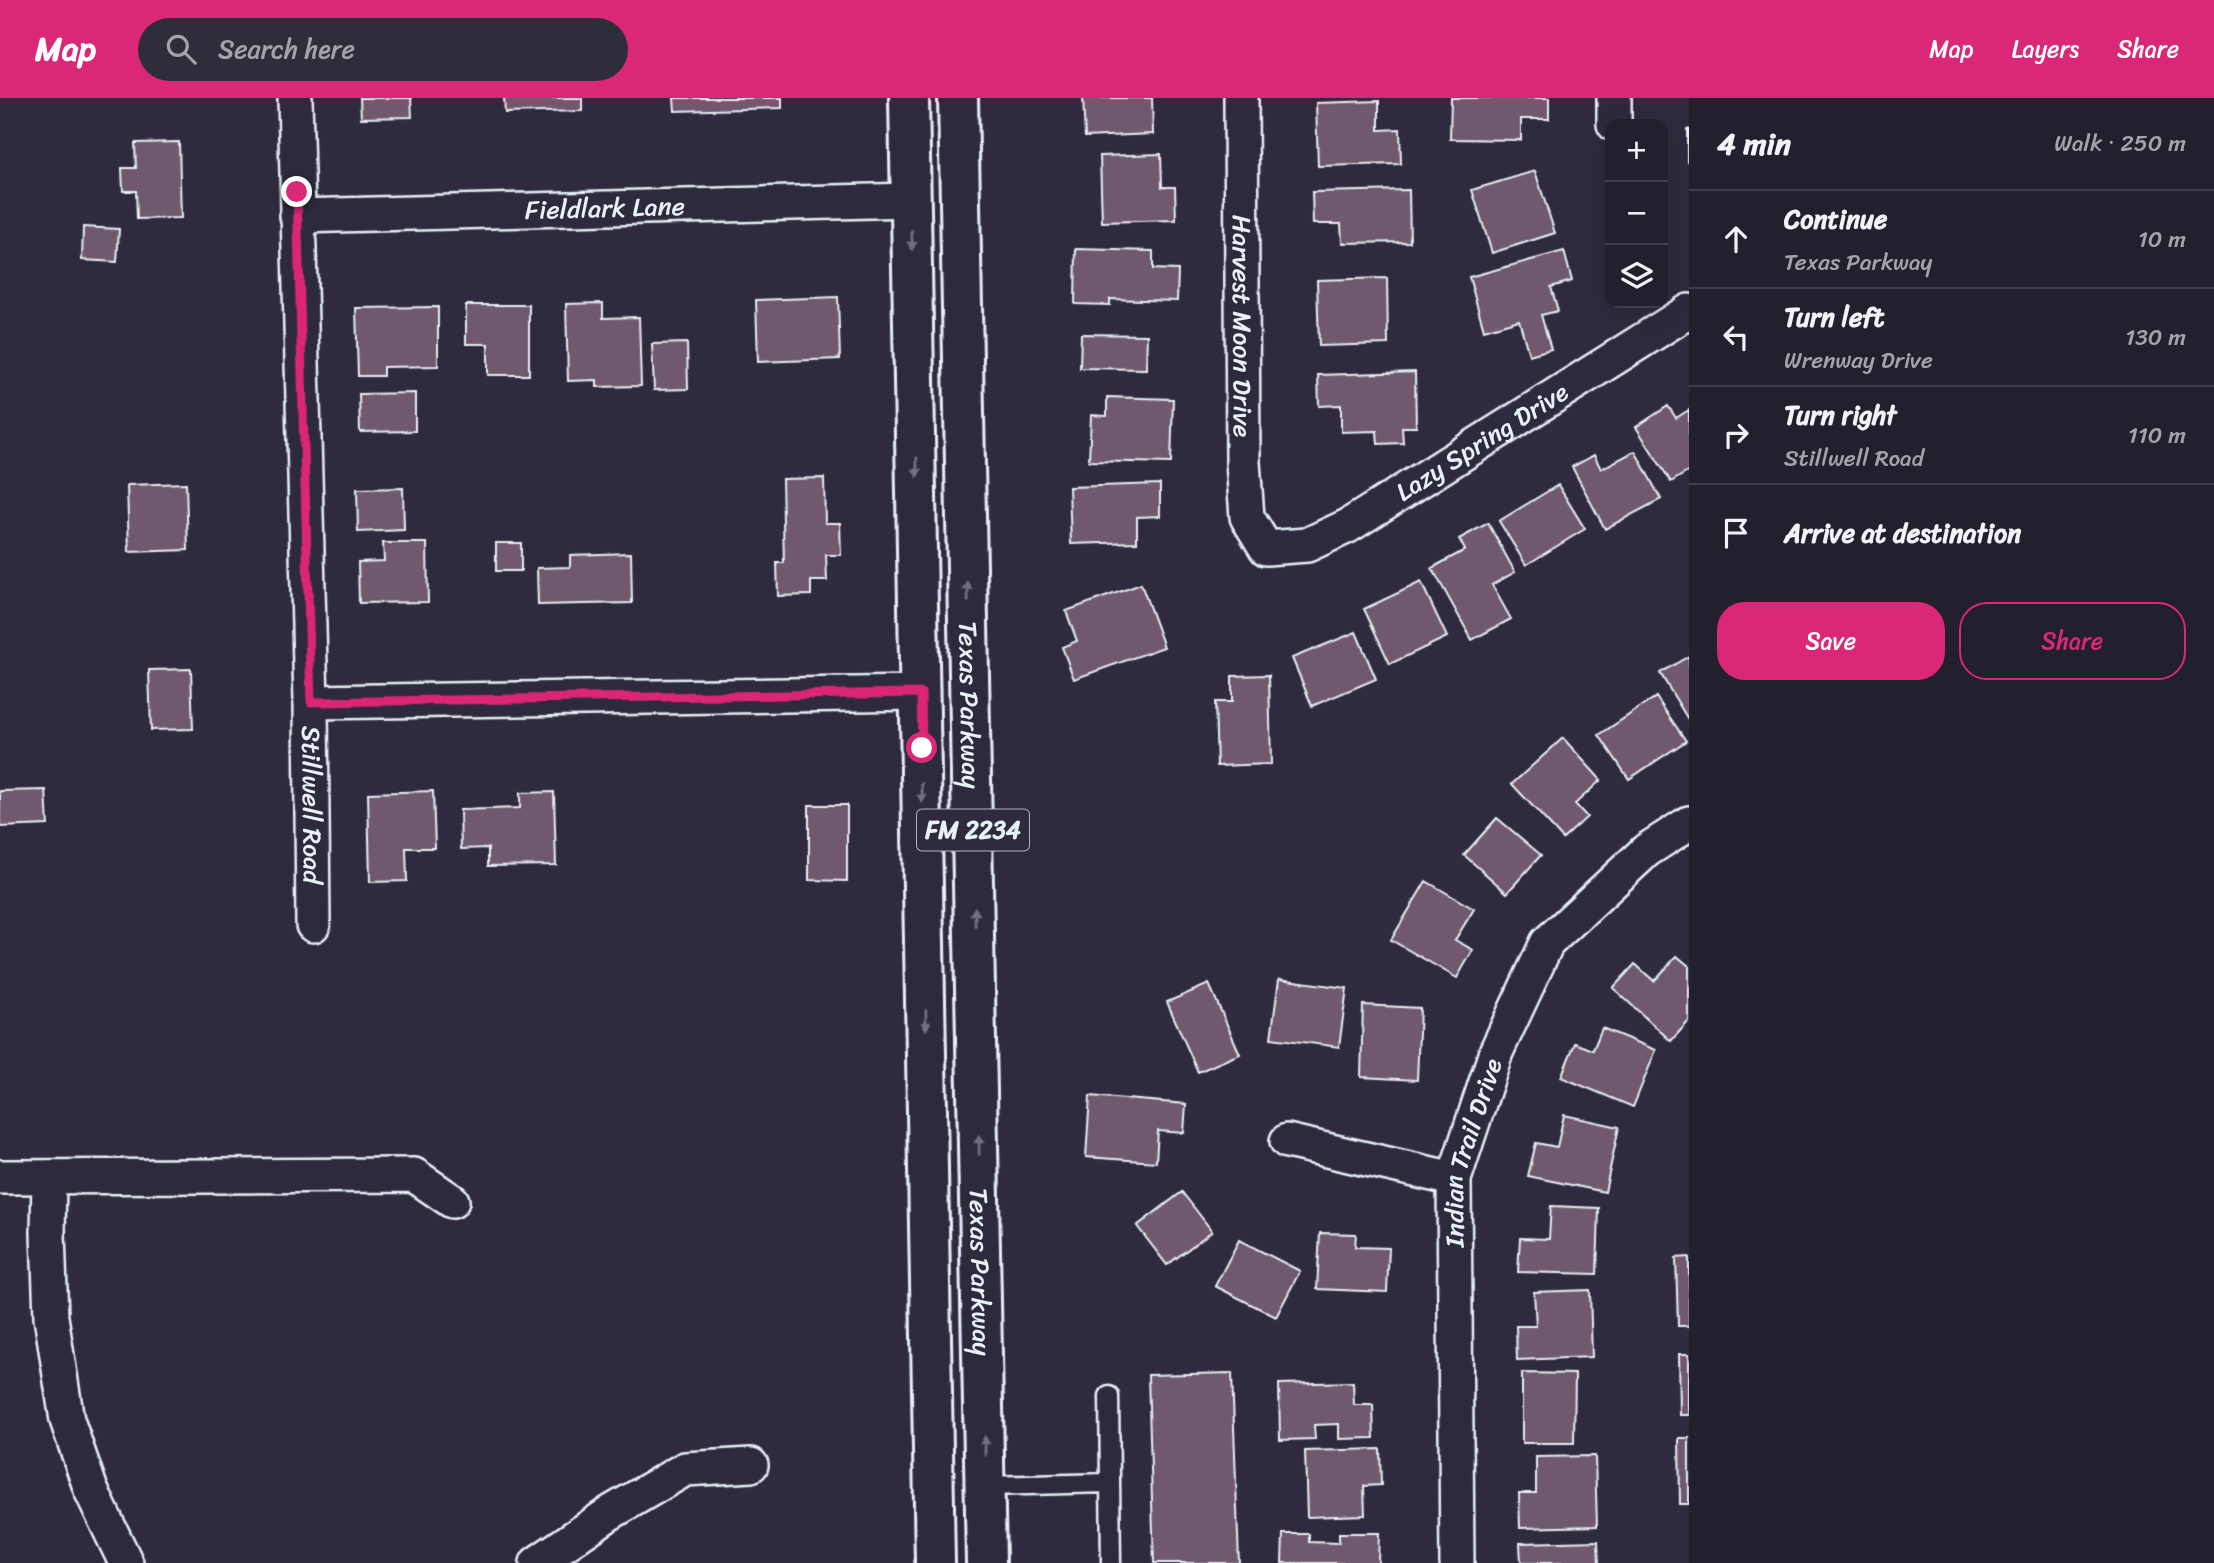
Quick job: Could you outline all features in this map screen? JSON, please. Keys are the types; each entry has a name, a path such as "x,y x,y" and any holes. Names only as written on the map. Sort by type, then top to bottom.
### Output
{"main road":[{"name":"Texas Parkway","path":"909,98 935,1563"},
{"name":"Texas Parkway","path":"958,98 986,1563"}],"street":[{"name":"Stillwell Road","path":"295,98 311,702 313,925"},
{"name":"Harvest Moon Drive","path":"1241,98 1243,463 1247,517 1266,548"},
{"path":"1614,98 1614,119"},
{"name":"Fieldlark Lane","path":"297,216 912,201"},
{"name":"Lazy Spring Drive","path":"1266,548 1307,545 1348,526 1676,309"},
{"path":"311,702 921,693"},
{"name":"Indian Trail Drive","path":"1457,1563 1454,1179 1496,1052 1547,943 1647,850 1689,823"},
{"path":"1287,1141 1454,1179"},
{"path":"0,1177 414,1175 452,1201"},
{"path":"49,1177 51,1317 67,1420 91,1490 126,1563"},
{"path":"537,1563 610,1513 685,1469 751,1465"}],"lane":[{"path":"1109,1396 1111,1563"},
{"path":"985,1486 1109,1483"}],"building":[{"path":"360,98 411,98 412,117 361,118"},
{"path":"504,98 582,98 582,111 505,113"},
{"path":"674,98 782,98 782,108 675,111"},
{"path":"1083,98 1152,98 1153,134 1085,137"},
{"path":"1451,98 1549,98 1549,119 1521,119 1521,140 1450,139"},
{"path":"1379,101 1379,130 1400,129 1401,164 1318,166 1316,103"},
{"path":"1689,129 1689,161 1687,161"},
{"path":"179,142 181,218 137,219 136,191 123,191 122,168 136,168 135,143"},
{"path":"1161,154 1162,187 1175,187 1176,220 1102,222 1100,156"},
{"path":"1535,171 1555,233 1492,253 1472,190"},
{"path":"1409,190 1410,242 1342,243 1341,224 1313,224 1312,192"},
{"path":"83,227 119,229 117,262 82,260"},
{"path":"1076,249 1153,251 1153,269 1178,270 1177,301 1110,299 1110,305 1075,304"},
{"path":"1564,251 1572,281 1551,287 1558,311 1541,315 1551,349 1529,355 1519,320 1484,330 1469,277"},
{"path":"1387,278 1388,344 1319,346 1317,280"},
{"path":"838,297 840,359 758,362 756,300"},
{"path":"603,303 603,318 639,317 641,386 597,387 597,380 568,381 566,304"},
{"path":"466,305 529,305 529,375 488,375 488,344 466,344"},
{"path":"438,307 438,366 383,367 383,376 358,376 356,308"},
{"path":"1081,334 1147,335 1146,369 1080,368"},
{"path":"687,343 688,389 654,390 652,344"},
{"path":"1415,372 1416,427 1402,427 1403,443 1378,444 1377,431 1341,432 1341,405 1319,406 1318,375"},
{"path":"415,393 415,431 360,432 359,394"},
{"path":"1107,397 1173,399 1171,463 1089,461 1091,415 1107,416"},
{"path":"1668,406 1676,418 1689,410 1689,471 1671,482 1636,427"},
{"path":"1635,451 1661,499 1605,529 1572,467 1594,455 1601,469"},
{"path":"824,478 825,523 840,523 841,555 826,555 827,581 811,581 811,595 778,596 777,563 784,563 782,479"},
{"path":"186,483 188,550 129,552 127,485"},
{"path":"1160,484 1160,516 1137,517 1137,542 1071,544 1069,487"},
{"path":"1558,485 1585,529 1526,565 1499,521"},
{"path":"403,488 404,530 358,532 357,489"},
{"path":"1488,523 1515,572 1492,585 1511,619 1472,640 1432,568 1465,550 1459,539"},
{"path":"383,543 427,543 428,602 359,603 358,562 384,561"},
{"path":"496,543 521,543 521,571 496,571"},
{"path":"631,553 632,603 538,605 537,568 570,567 570,555"},
{"path":"1421,582 1447,637 1390,664 1364,609"},
{"path":"1141,584 1164,647 1074,679 1062,647 1077,641 1066,611"},
{"path":"1356,632 1376,679 1312,706 1292,658"},
{"path":"1689,656 1689,721 1660,673"},
{"path":"191,669 193,729 151,730 149,670"},
{"path":"1269,675 1271,764 1217,766 1215,702 1232,702 1232,676"},
{"path":"1656,697 1686,741 1629,779 1599,735"},
{"path":"1563,738 1601,780 1575,804 1587,817 1563,839 1512,784"},
{"path":"46,790 48,825 0,827 0,791"},
{"path":"433,791 435,848 406,848 407,881 370,882 368,793"},
{"path":"554,792 556,865 488,866 488,848 461,849 460,810 520,808 520,793"},
{"path":"809,805 847,805 847,881 809,880"},
{"path":"1497,818 1541,855 1507,893 1464,855"},
{"path":"1426,881 1474,909 1455,940 1473,950 1457,978 1391,940"},
{"path":"1677,956 1689,966 1689,1021 1671,1041 1613,988 1635,964 1654,981"},
{"path":"1279,979 1347,988 1339,1047 1271,1038"},
{"path":"1209,984 1240,1054 1198,1072 1167,1002"},
{"path":"1363,1005 1420,1008 1417,1080 1361,1077"},
{"path":"1602,1028 1656,1050 1633,1107 1561,1077 1575,1043 1593,1050"},
{"path":"1090,1096 1186,1104 1184,1133 1158,1131 1156,1162 1086,1157"},
{"path":"1564,1115 1619,1127 1605,1192 1528,1176 1536,1143 1557,1147"},
{"path":"1182,1192 1212,1231 1167,1265 1137,1226"},
{"path":"1551,1206 1599,1208 1597,1274 1518,1272 1520,1238 1549,1239"},
{"path":"1320,1233 1356,1234 1355,1247 1389,1248 1387,1292 1317,1289"},
{"path":"1239,1240 1300,1271 1276,1317 1215,1286"},
{"path":"1689,1257 1689,1326 1678,1326 1676,1258"},
{"path":"1590,1290 1592,1357 1517,1360 1516,1326 1536,1326 1534,1292"},
{"path":"1679,1354 1689,1354 1689,1415 1680,1415"},
{"path":"1232,1373 1239,1563 1154,1563 1148,1375"},
{"path":"1522,1373 1575,1374 1574,1443 1522,1443"},
{"path":"1353,1382 1354,1405 1373,1405 1374,1438 1339,1439 1339,1424 1314,1425 1315,1439 1280,1440 1279,1384"},
{"path":"1679,1438 1689,1438 1689,1504 1680,1504"},
{"path":"1380,1449 1381,1485 1364,1486 1365,1515 1307,1517 1305,1451"},
{"path":"1595,1456 1597,1526 1520,1528 1519,1493 1536,1493 1536,1457"},
{"path":"1339,1533 1379,1533 1378,1563 1282,1563 1283,1534 1309,1534 1309,1542 1339,1543"},
{"path":"1598,1541 1599,1563 1521,1563 1520,1543"}],"route":[{"path":"297,192 311,702 921,693 922,748"}]}
